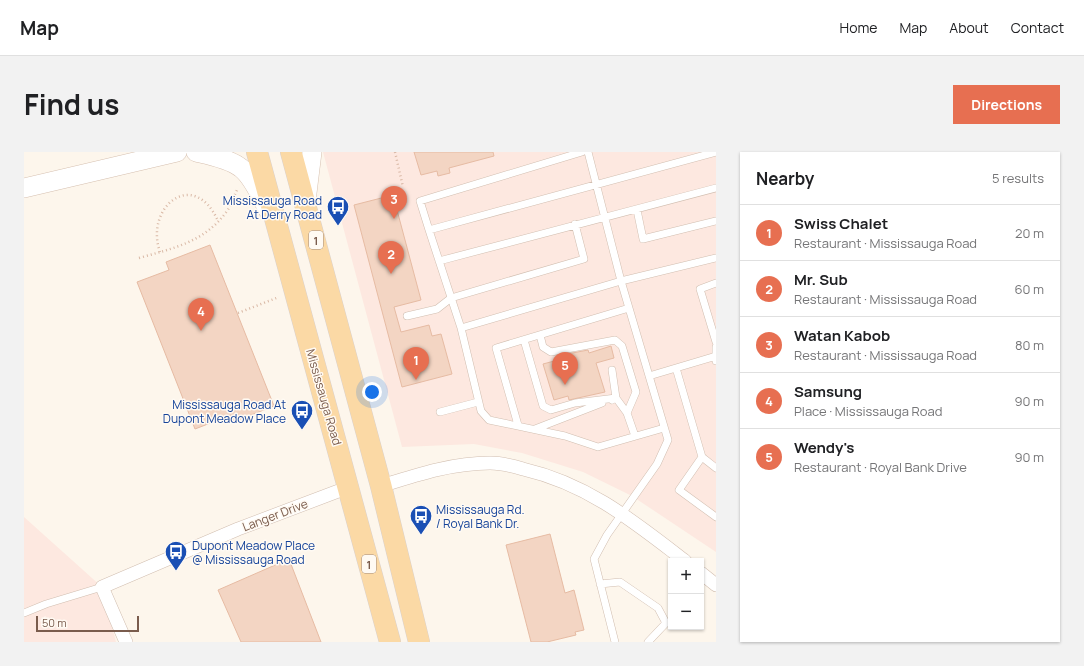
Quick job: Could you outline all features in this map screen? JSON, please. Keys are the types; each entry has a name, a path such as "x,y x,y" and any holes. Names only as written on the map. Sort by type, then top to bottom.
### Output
{"main road":[{"path":"24,188 177,152"},
{"path":"196,152 215,156 241,168 260,193 278,232"},
{"name":"Mississauga Road","path":"257,152 390,642"},
{"name":"1","path":"291,152 306,201 381,486 419,642"},
{"path":"306,201 312,152"}],"street":[{"path":"381,486 430,471 491,463 537,472 571,484 622,512 681,558"},
{"name":"Langer Drive","path":"102,587 238,529 349,487"},
{"path":"704,575 716,585"},
{"path":"102,587 126,642"}],"lane":[{"path":"582,152 420,201 461,328 478,402 481,411 489,420 535,429 598,446 664,428"},
{"path":"588,152 621,281 668,440 657,464 622,512 603,541 594,559 615,642"},
{"path":"429,230 716,152"},
{"path":"439,261 605,216 637,210 716,188"},
{"path":"637,210 643,239 716,221"},
{"path":"407,316 437,309 451,298 584,260 575,224"},
{"path":"461,328 621,281 716,258"},
{"path":"716,283 700,288 716,342"},
{"path":"518,425 496,348 629,308"},
{"path":"540,335 543,347 551,352 615,340 622,346 636,392 627,413"},
{"path":"524,340 544,406 551,410 574,403 616,398"},
{"path":"649,376 716,358 716,347"},
{"path":"676,368 702,457 716,468"},
{"path":"612,370 616,398 627,413 635,436"},
{"path":"535,429 616,398"},
{"path":"440,412 478,402"},
{"path":"702,457 678,490 716,517"},
{"path":"600,584 620,582 658,608 666,623 648,642"},
{"path":"24,613 46,604 102,587"}],"path":[{"path":"395,152 404,187"},
{"path":"139,258 178,247 206,234 227,210 241,182"},
{"path":"160,252 157,244 159,220 163,209 170,202 180,196 194,196 205,200 213,210 218,221"},
{"path":"238,313 294,292"}],"shaded area":[{"path":"323,152 716,152 716,552 632,496 583,472 522,453 474,444 402,447"},
{"path":"24,517 102,587 116,642 24,642"}],"building":[{"path":"414,152 493,152 494,156 449,168 450,173 438,176 437,171 421,175"},
{"path":"393,195 421,300 394,307 401,332 429,325 432,336 441,334 452,374 402,387 354,205"},
{"path":"210,245 274,406 233,422 231,415 195,429 137,282 169,270 166,262"},
{"path":"611,346 614,358 596,363 605,392 569,400 568,396 554,400 543,364 558,360 557,356 588,350 589,353"},
{"path":"550,534 565,593 574,590 584,630 575,632 576,635 547,642 531,642 506,545"},
{"path":"289,559 321,642 241,642 218,590"}],"place":[{"name":"Watan Kabob","path":"394,219"},
{"name":"Mississauga Road At Derry Road","path":"338,226"},
{"name":"Mr. Sub","path":"391,274"},
{"name":"Samsung","path":"201,331"},
{"name":"Swiss Chalet","path":"416,380"},
{"name":"Wendy's","path":"565,385"},
{"name":"Mississauga Road At Dupont Meadow Place","path":"302,430"},
{"name":"Mississauga Rd. / Royal Bank Dr.","path":"421,536"},
{"name":"Dupont Meadow Place @ Mississauga Road","path":"176,572"}]}
